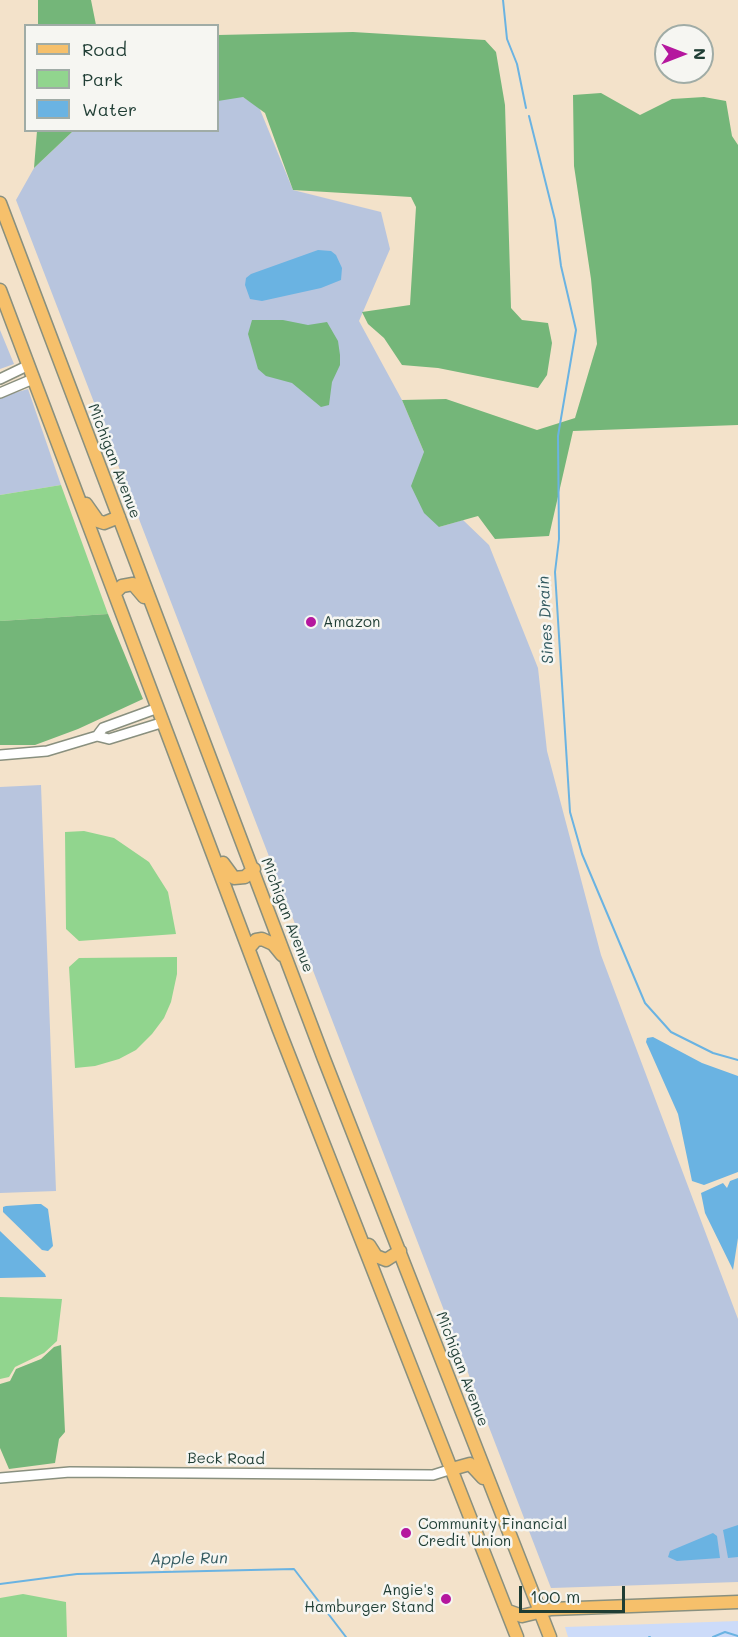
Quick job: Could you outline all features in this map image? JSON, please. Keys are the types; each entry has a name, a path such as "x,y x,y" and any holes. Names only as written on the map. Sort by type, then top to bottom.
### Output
{"main road":[{"name":"Michigan Avenue","path":"0,202 287,960 550,1637"},
{"path":"0,224 13,236"},
{"path":"0,290 249,948 518,1637"},
{"path":"74,485 98,521 104,523 119,517"},
{"path":"115,593 122,586 133,584 153,607"},
{"path":"203,824 230,875 240,878 254,869"},
{"path":"249,948 256,940 266,940 287,960"},
{"path":"356,1224 376,1256 386,1260 400,1251"},
{"path":"452,1469 470,1464 495,1494"},
{"path":"508,1611 522,1616 540,1611 738,1602"}],"street":[{"path":"0,379 29,365"},
{"path":"0,393 33,379"},
{"path":"0,755 60,748 97,736 104,728 158,708"},
{"path":"97,736 109,739 164,722"},
{"name":"Beck Road","path":"0,1478 70,1472 433,1475 452,1469"}],"shaded area":[{"path":"227,97 243,97 259,107 293,190 381,212 390,249 359,321 402,400 424,452 439,527 463,520 489,545 538,668 547,751 601,955 738,1319 738,1582 551,1588 16,200 34,168 72,132 219,132 219,101"},
{"path":"0,330 14,364 0,369"},
{"path":"28,389 61,485 0,495 0,397"},
{"path":"41,785 56,1191 0,1193 0,787"},
{"path":"738,1621 738,1637 568,1637 565,1627"}],"green space":[{"path":"38,0 91,0 96,24 38,24"},
{"path":"353,32 485,40 496,52 505,105 511,308 522,320 548,323 552,343 547,375 538,388 438,368 402,365 384,338 368,324 362,312 410,305 416,207 411,197 293,190 265,113 243,97 219,101 219,35"},
{"path":"601,93 640,115 672,99 704,97 726,101 732,136 738,145 738,425 573,431 549,536 495,539 478,516 439,527 424,513 411,486 424,452 402,400 446,399 537,430 575,418 597,344 591,279 574,166 573,95"},
{"path":"37,132 72,132 34,168"},
{"path":"252,320 283,320 308,325 327,322 338,341 340,355 340,365 332,382 329,405 321,407 292,383 266,376 258,369 248,334"},
{"path":"61,485 108,614 0,621 0,495"},
{"path":"108,614 143,699 78,729 35,745 0,745 0,621"},
{"path":"84,831 114,838 149,862 168,892 176,934 79,941 66,929 65,832"},
{"path":"177,957 177,974 171,1002 164,1018 152,1034 136,1050 119,1059 95,1066 75,1068 69,967 79,958"},
{"path":"0,1297 62,1299 57,1341 44,1353 15,1367 9,1377 0,1379"},
{"path":"61,1345 65,1432 59,1439 55,1463 9,1469 0,1448 0,1384 10,1381 16,1369 41,1359 54,1347"},
{"path":"23,1594 66,1602 67,1637 0,1637 0,1598"}],"water":[{"path":"318,250 331,251 336,255 342,268 341,280 321,288 262,301 250,299 245,285 246,278 251,274"},
{"path":"653,1037 702,1063 738,1076 738,1172 704,1185 692,1181 678,1114 646,1042 647,1038"},
{"path":"738,1178 738,1238 733,1270 705,1213 701,1193 723,1183 727,1188 730,1181"},
{"path":"41,1204 48,1209 53,1246 48,1251 42,1250 3,1212 3,1207 6,1206"},
{"path":"0,1231 45,1274 46,1277 0,1278"},
{"path":"738,1525 738,1557 728,1558 723,1530"},
{"path":"713,1533 717,1536 720,1558 677,1561 668,1557 670,1551"}],"waterway":[{"name":"Sines Drain","path":"503,0 507,39 517,64 526,108"},
{"name":"Sines Drain","path":"529,116 555,220 561,266 576,330 558,436 559,539 555,572 570,812 582,854 645,1003 671,1032 713,1053 738,1060"},
{"name":"Apple Run","path":"0,1584 77,1574 294,1569 346,1637"},
{"name":"Sines Drain","path":"713,1637 725,1632 738,1636"}],"place":[{"name":"Amazon","path":"311,622"},
{"name":"Community Financial Credit Union","path":"406,1533"},
{"name":"Angie's Hamburger Stand","path":"446,1599"}]}
